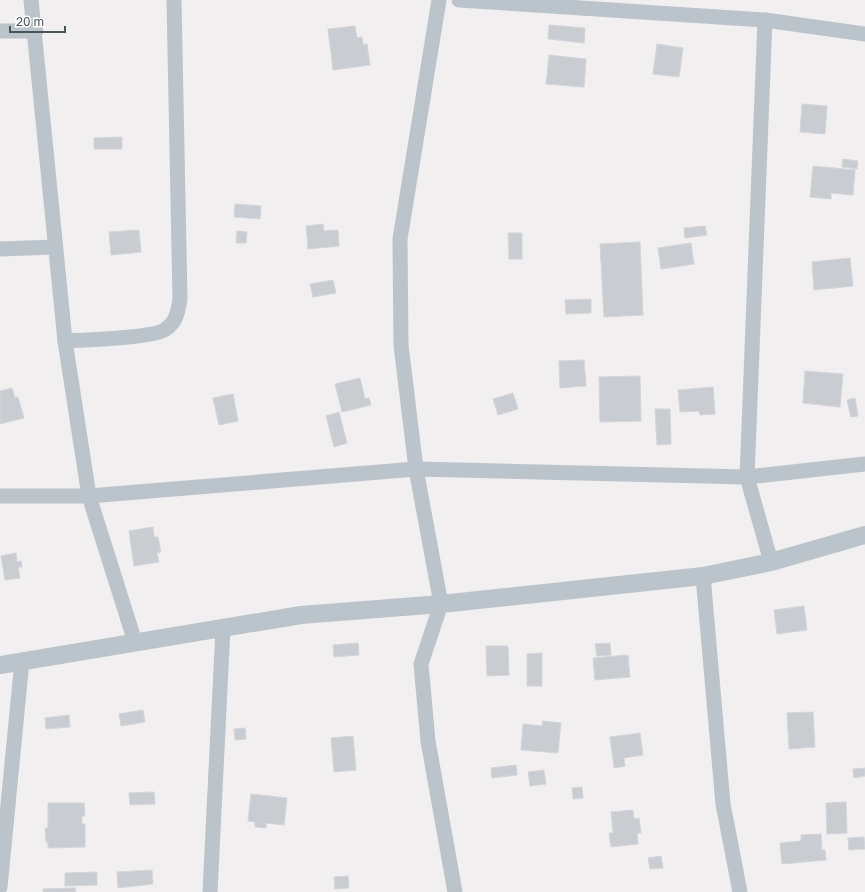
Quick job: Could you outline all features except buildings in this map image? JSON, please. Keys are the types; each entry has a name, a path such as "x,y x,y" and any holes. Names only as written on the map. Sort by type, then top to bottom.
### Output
{"street":[{"path":"31,0 36,31 55,247 65,341 89,496 135,642"},
{"path":"65,341 145,334 165,330 177,318 180,299 174,0"},
{"path":"439,0 400,239 401,345 416,469 441,604 421,664 428,741 455,892"},
{"path":"467,0 765,20 865,34"},
{"path":"765,20 747,478 772,562"},
{"path":"0,31 36,31"},
{"path":"0,248 55,247"},
{"path":"0,496 89,496 416,469 747,478 865,464"},
{"path":"0,665 301,615 441,604 703,576 772,562 865,535"},
{"path":"703,576 723,804 740,892"},
{"path":"210,892 223,628"},
{"path":"0,887 22,661"}]}
